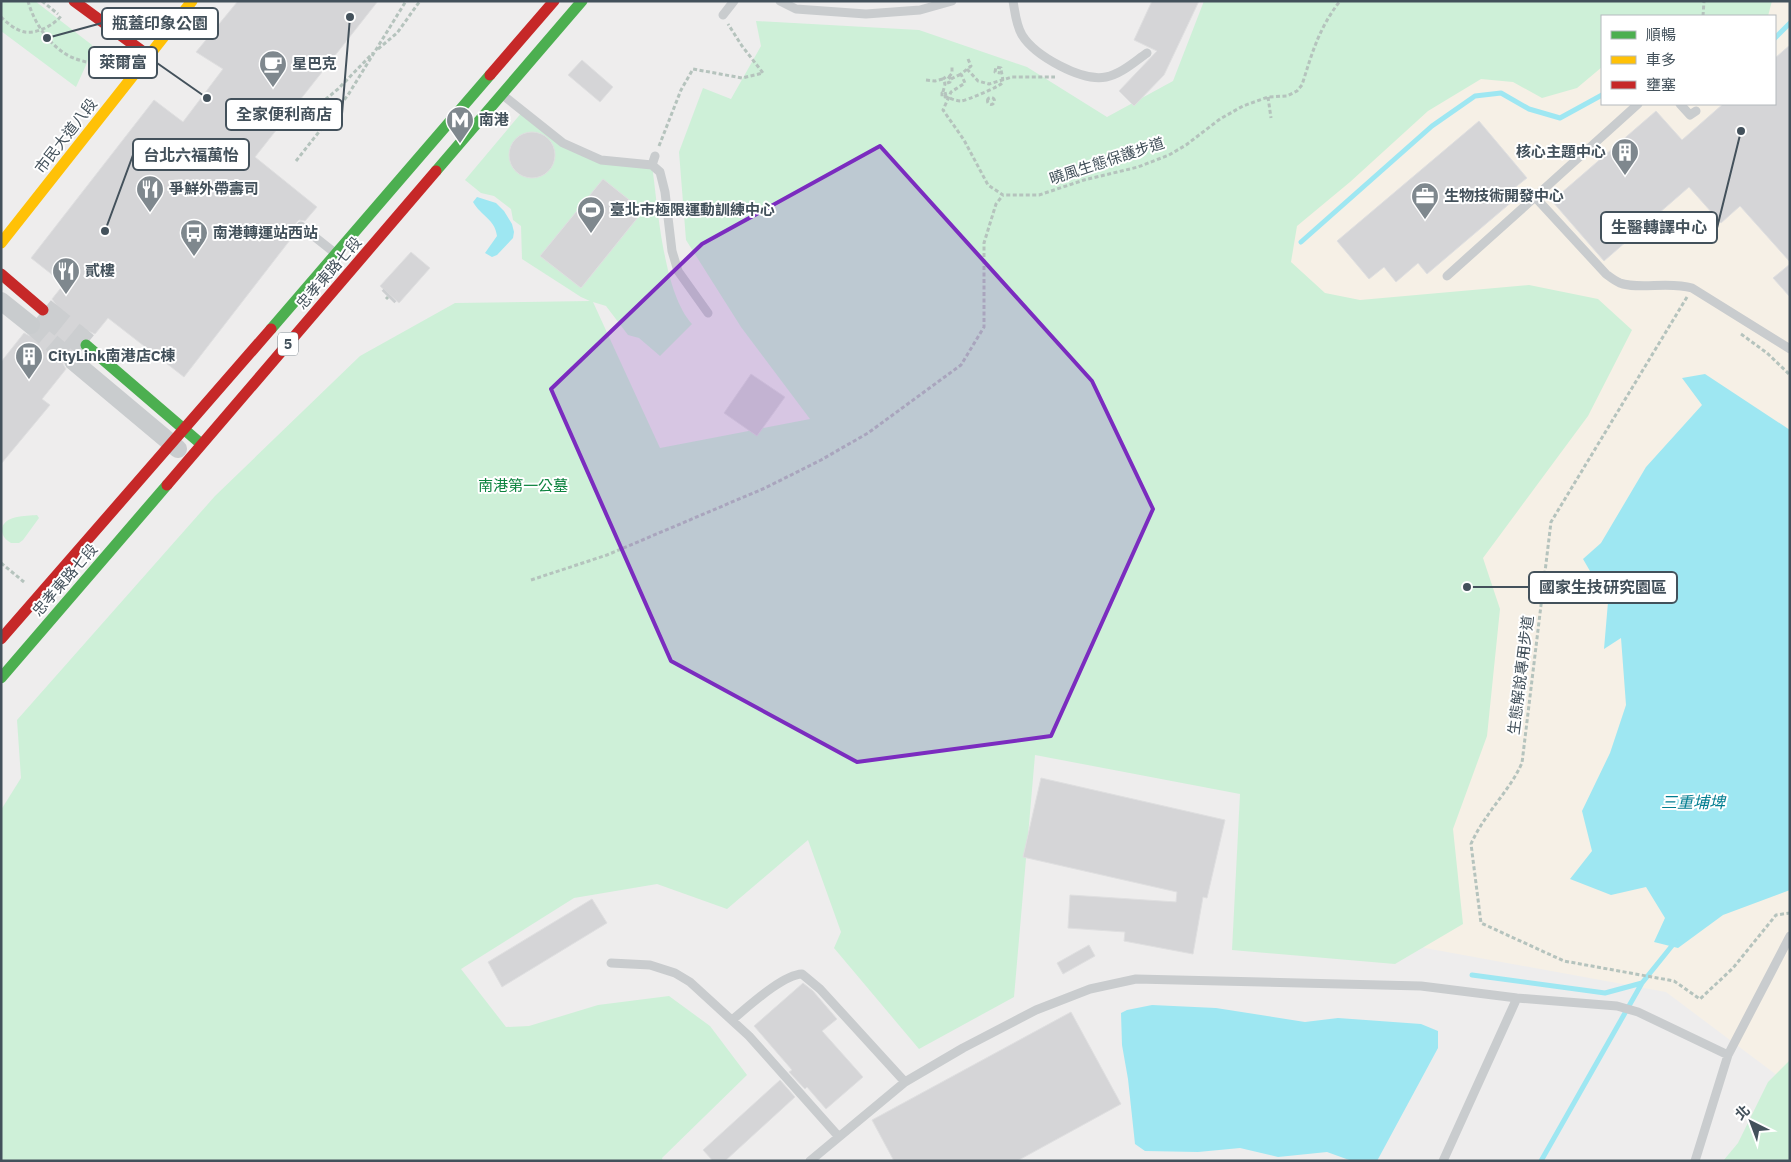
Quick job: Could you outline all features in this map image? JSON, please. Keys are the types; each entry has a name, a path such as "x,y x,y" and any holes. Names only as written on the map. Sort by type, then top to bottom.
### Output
{"main road":[{"path":"74,1 134,52 149,56"},
{"name":"市民大道八段","path":"1,243 192,1"},
{"name":"忠孝東路七段","path":"1,639 337,254 554,1"},
{"name":"忠孝東路七段","path":"1,678 190,460 502,94 573,4"},
{"path":"134,52 147,36"},
{"path":"1,274 43,310"},
{"path":"86,345 202,445"}],"street":[{"path":"1,301 31,325"},
{"path":"73,361 190,460"}],"lane":[{"path":"723,15 734,1"},
{"path":"780,1 796,9 866,14 920,10 952,1"},
{"path":"1013,1 1021,34 1033,47 1058,65 1092,78 1107,77 1123,70 1146,54"},
{"path":"502,94 563,143 601,160 654,160 660,172 665,192 672,251 678,271 708,312"},
{"path":"1446,276 1637,105"},
{"path":"1681,105 1690,115 1696,111"},
{"path":"1535,197 1606,274 1619,283 1629,285 1674,285 1692,288 1790,349"},
{"path":"301,226 337,254"},
{"path":"1694,1161 1728,1055 1790,936"},
{"path":"611,963 650,966 675,972 690,982 749,1036 839,1137"},
{"path":"732,1020 782,981 795,974 802,974 820,989 905,1082"},
{"path":"810,1161 905,1082 963,1048 1036,1010 1090,990 1136,979 1420,986 1517,998 1617,1006 1638,1012 1728,1055"},
{"path":"1443,1161 1517,998"}],"path":[{"path":"28,1 30,10 41,30 52,42 68,55 99,66"},
{"path":"296,161 348,95 406,1"},
{"path":"294,108 326,99 338,89 396,33 420,1"},
{"name":"曉風生態保護步道","path":"1003,195 1039,195 1084,180 1138,167 1169,155 1186,145 1220,119 1243,106 1268,97 1287,96 1297,91 1302,85 1316,40 1324,24 1340,1"},
{"path":"1703,15 1704,1"},
{"path":"654,160 680,90 693,69 742,78 763,73 742,46 723,15"},
{"path":"1,17 6,22 25,32 41,30 61,16"},
{"path":"926,80 936,81 944,77 950,78 961,74 971,66 968,59"},
{"path":"967,69 978,81 989,84 1012,77 1056,77 1058,65"},
{"path":"947,98 945,92 943,92 946,84 950,82 952,66"},
{"path":"947,98 963,101 998,87 1002,84 1003,79 1000,73"},
{"path":"531,580 607,555 765,488 813,464 868,433 961,365 984,327 984,243 996,204 1003,195 988,185 964,140 943,110 947,98 953,89 965,82 961,74"},
{"path":"943,79 946,84"},
{"path":"989,91 990,98"},
{"path":"1268,97 1271,118"},
{"name":"生態解說專用步道","path":"1692,288 1551,522 1522,763 1516,776 1476,832 1471,844 1481,923 1564,961 1674,981 1700,999 1733,968 1776,915 1790,913"},
{"path":"1686,299 1693,304"},
{"path":"1738,332 1767,353 1790,375"},
{"path":"1,564 25,582"}],"highlighted area":[{"path":"880,146 1092,381 1153,509 1051,736 857,762 671,661 551,389 702,244"}],"shaded area":[{"path":"1370,1 1790,1 1790,1147 1752,1113 1786,1082 1666,992 1425,948 1186,615 1103,560"}],"green space":[{"path":"1,1 35,1 92,45 87,63 76,87 1,31"},
{"name":"南港第一公墓","path":"1204,1 1772,1 1768,15 1601,15 1601,68 1577,88 1542,98 1513,82 1481,79 1428,111 1350,182 1297,226 1291,262 1325,293 1360,300 1529,285 1598,299 1632,330 1588,416 1483,558 1500,609 1487,736 1453,829 1463,924 1395,964 1232,950 1240,794 1035,755 1014,997 919,1049 834,948 841,932 808,840 727,909 657,884 574,898 461,969 506,1027 529,1026 598,1005 669,996 710,1026 747,1075 662,1158 663,1161 1,1161 1,810 21,778 17,720 215,496 360,356 455,303 590,301 522,259 521,226 513,220 511,209 494,196 481,193 465,180 523,111 563,143 601,160 652,165 663,248 668,271 682,310 692,324 660,356 639,338 628,335 606,306 593,302 660,448 810,419 741,327 686,240 679,152 703,88 731,99 761,46 756,21 919,30 1027,67 1107,117 1173,81"},
{"path":"37,515 39,518 23,540 19,543 7,541 2,530 6,521 21,516"},
{"path":"1790,1060 1790,1161 1723,1161 1738,1143 1768,1082"}],"water":[{"path":"477,197 496,203 504,211 512,224 514,232 513,238 497,255 492,257 485,253 497,236 496,230 491,221 473,202"},
{"name":"三重埔埤","path":"1705,374 1790,430 1790,890 1723,915 1678,948 1654,942 1665,918 1646,887 1611,895 1570,879 1592,851 1582,811 1610,753 1626,705 1621,638 1604,649 1608,602 1583,559 1601,543 1646,467 1702,405 1682,378"},
{"path":"1152,1005 1216,1008 1305,1022 1338,1018 1421,1024 1438,1031 1438,1048 1377,1161 1352,1161 1327,1152 1278,1157 1240,1148 1198,1152 1145,1151 1135,1144 1128,1079 1122,1045 1121,1013"}],"building":[{"path":"238,1 378,1 255,157 317,207 305,221 299,220 296,223 295,228 297,231 184,377 108,318 95,334 88,331 75,335 72,343 73,351 65,354 63,359 66,369 42,399 50,405 1,464 1,362 24,333 30,336 35,335 40,331 41,324 48,323 54,319 57,313 57,306 52,299 64,284 31,258 154,100 183,122 223,69 196,52"},
{"path":"1152,1 1199,1 1164,75 1134,106 1119,91 1157,51 1134,40"},
{"path":"1790,45 1790,262 1740,206 1721,223 1689,187 1604,261 1552,201 1656,111 1682,140 1722,105 1776,105 1776,57"},
{"path":"582,60 613,87 600,102 568,75"},
{"name":"生物技術開發中心","path":"1479,121 1527,178 1508,193 1514,200 1427,274 1418,263 1396,282 1384,267 1369,279 1337,241"},
{"path":"532,132 545,136 551,142 555,155 551,168 545,174 532,178 519,174 513,168 509,155 513,142 519,136"},
{"path":"603,179 643,211 581,288 540,256"},
{"path":"411,252 430,268 399,303 380,286"},
{"path":"1790,264 1790,297 1773,278"},
{"path":"751,374 785,397 757,436 724,413"},
{"path":"1041,778 1225,820 1207,898 1203,897 1193,954 1124,941 1125,932 1068,928 1070,895 1176,902 1177,892 1023,857"},
{"path":"592,899 607,923 502,987 488,962"},
{"path":"1089,945 1095,956 1063,974 1057,963"},
{"path":"803,983 813,991 837,1019 822,1031 863,1077 826,1109 807,1087 805,1089 789,1072 792,1070 754,1026"},
{"path":"1071,1012 1121,1104 1017,1161 894,1161 872,1120"},
{"path":"780,1080 795,1097 725,1161 713,1161 703,1150"}],"waterway":[{"path":"1776,37 1790,23"},
{"path":"1301,242 1432,126 1475,96 1501,93 1529,109 1560,118 1601,96"},
{"path":"1541,1161 1642,983 1675,942"},
{"path":"1472,975 1605,993 1642,983"}],"tunnel":[{"path":"43,310 86,345"},
{"path":"31,325 73,361"}],"traffic: fast":[{"path":"436,171 582,1"},
{"path":"271,329 490,75"},
{"path":"86,345 200,443"},
{"path":"1,678 167,485"}],"traffic: slow":[{"path":"1,243 192,1"}],"traffic: jam":[{"path":"74,1 149,56"},
{"path":"490,75 554,1"},
{"path":"167,485 436,171"},
{"path":"1,274 43,310"},
{"path":"1,639 271,329"}],"place":[{"name":"全家便利商店","path":"350,17"},
{"name":"瓶蓋印象公園","path":"47,38"},
{"name":"星巴克","path":"273,88"},
{"name":"萊爾富","path":"207,98"},
{"name":"生醫轉譯中心","path":"1741,131"},
{"name":"南港","path":"460,144"},
{"name":"核心主題中心","path":"1625,176"},
{"name":"爭鮮外帶壽司","path":"150,213"},
{"name":"生物技術開發中心","path":"1425,220"},
{"name":"台北六福萬怡","path":"105,231"},
{"name":"臺北市極限運動訓練中心","path":"591,234"},
{"name":"南港轉運站西站","path":"194,257"},
{"name":"貳樓","path":"66,295"},
{"name":"CityLink南港店C棟","path":"29,380"},
{"name":"國家生技研究園區","path":"1467,587"}]}
